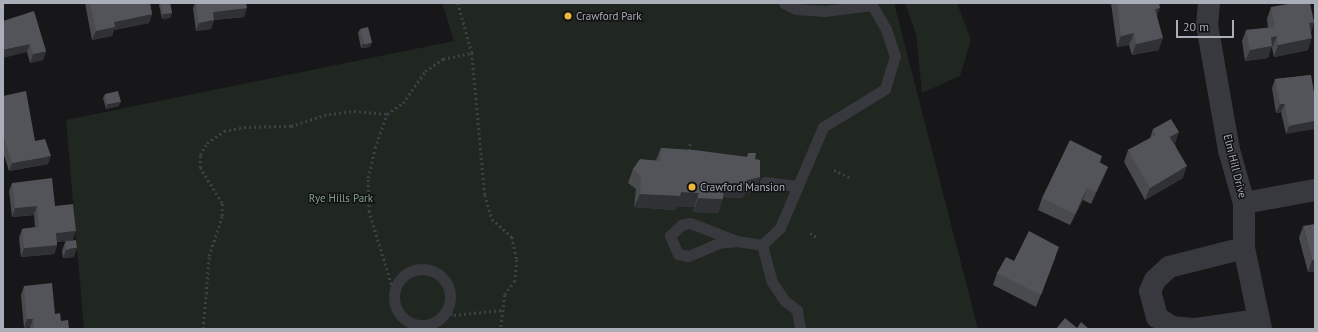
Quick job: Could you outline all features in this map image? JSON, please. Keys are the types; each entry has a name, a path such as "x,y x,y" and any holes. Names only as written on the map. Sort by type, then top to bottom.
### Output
{"street":[{"name":"Elm Hill Drive","path":"1209,3 1207,25 1229,150 1244,203 1244,248 1260,324"},
{"path":"1244,203 1315,190"},
{"path":"1244,248 1169,267 1154,280 1150,291 1157,317 1172,327 1196,329 1260,324"}],"lane":[{"path":"762,245 780,228 823,127 885,89 895,56 886,29 871,4 824,11 796,9 784,3"},
{"path":"765,182 797,186"},
{"path":"737,241 718,243 688,256 678,254 670,236 681,225 690,223 737,241 762,245"},
{"path":"762,245 772,282 785,301 797,310 800,329"},
{"path":"430,271 447,285 449,298 446,311 440,325 425,325 409,322 397,310 394,294 396,285 409,273 430,271"}],"path":[{"path":"458,3 472,53 485,195 492,219 512,237 517,260 515,281 505,295 501,329"},
{"path":"203,329 209,256 222,216 222,203 200,168 200,155 207,143 224,132 244,127 291,126 324,115 354,111 387,114 402,104 425,71 443,59 472,53"},
{"path":"387,114 368,178 369,212 394,294"},
{"path":"689,157 690,143"},
{"path":"834,170 849,176"},
{"path":"810,233 818,238"},
{"path":"446,311 454,315 503,310"}],"green space":[{"name":"Crawford Park","path":"442,3 894,3 978,329 84,329 66,120 454,41"},
{"path":"905,3 957,3 971,40 960,76 922,93 916,34"}],"building":[{"path":"90,3 150,3 152,14 114,22 115,27 96,31"},
{"path":"161,3 170,3 172,13 163,14"},
{"path":"196,3 246,3 247,8 213,12 214,20 199,23"},
{"path":"1117,3 1159,3 1160,8 1155,9 1163,38 1136,44 1134,33 1121,36"},
{"path":"1293,3 1310,3 1314,22 1309,23 1312,38 1278,45 1277,36 1271,37 1272,46 1250,50 1246,30 1275,27 1271,7"},
{"path":"34,11 46,51 33,54 30,44 3,50 3,21"},
{"path":"368,27 372,42 364,45 360,29"},
{"path":"1311,75 1315,98 1315,121 1289,126 1285,104 1280,104 1275,79"},
{"path":"26,91 35,141 45,139 51,156 12,163 3,133 3,96"},
{"path":"118,91 121,102 107,104 105,94"},
{"path":"1171,119 1179,132 1170,137 1187,166 1150,188 1128,150 1156,135 1153,129"},
{"path":"1070,140 1102,156 1099,162 1108,167 1096,192 1087,188 1075,214 1042,198"},
{"name":"Crawford Mansion","path":"661,148 694,150 748,157 748,153 756,153 755,159 760,160 760,177 747,180 747,184 724,183 723,199 698,198 699,193 681,192 680,196 640,194 641,176 633,169 640,159 660,161"},
{"path":"52,178 55,206 73,204 76,231 56,233 57,245 24,248 22,229 39,227 37,206 15,208 12,183"},
{"path":"1315,224 1315,260 1312,260 1303,226"},
{"path":"1029,231 1059,247 1041,295 997,273 1006,257 1014,261"},
{"path":"76,240 77,248 66,249 65,241"},
{"path":"52,283 55,314 60,313 61,321 68,320 69,329 34,329 33,319 27,319 24,286"},
{"path":"1065,318 1077,328 1081,322 1089,329 1056,329"}],"place":[{"name":"Crawford Park","path":"568,16"},
{"name":"Crawford Mansion","path":"692,187"}],"park label":[{"name":"Rye Hills Park","path":"341,198"}]}
